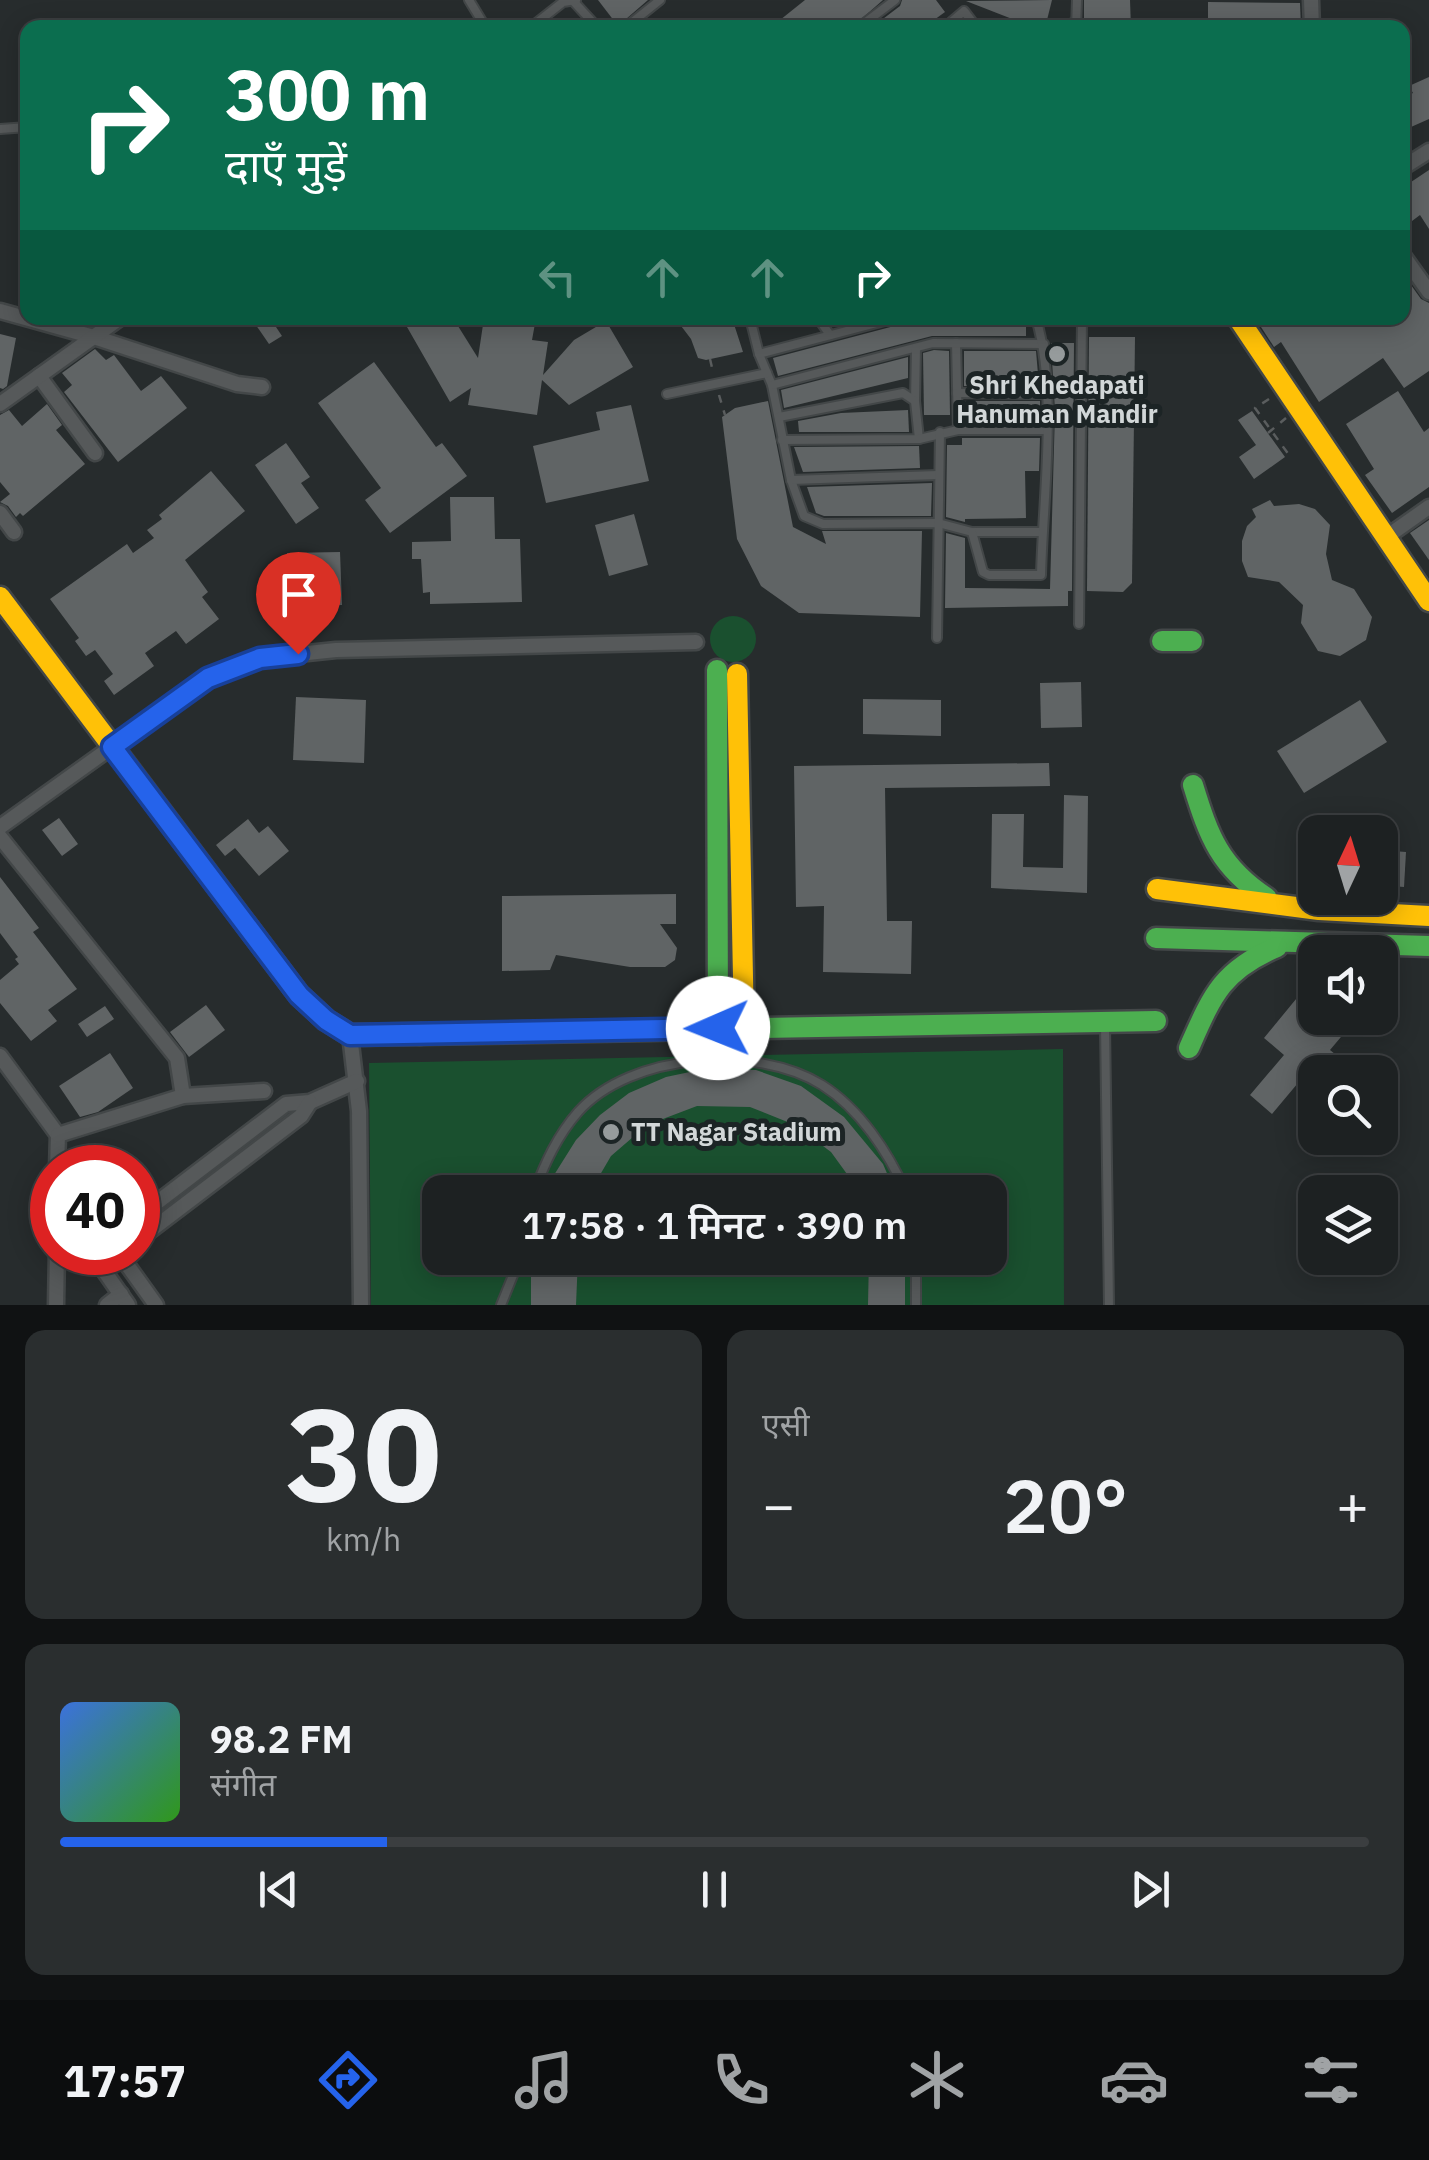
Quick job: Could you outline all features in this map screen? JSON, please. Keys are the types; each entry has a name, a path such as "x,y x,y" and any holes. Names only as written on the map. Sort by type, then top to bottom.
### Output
{"street":[{"path":"1410,265 1429,292"},
{"path":"49,325 237,384 262,387"},
{"path":"0,404 110,325"},
{"path":"1243,325 1429,601"},
{"path":"39,376 95,452"},
{"path":"1385,538 1429,507"},
{"path":"0,513 14,532"},
{"path":"0,597 299,995 326,1020 350,1035 1156,1021"},
{"path":"1162,641 1192,641"},
{"path":"0,827 208,678 260,658 353,650 696,642"},
{"path":"718,1028 727,672 744,1028"},
{"path":"1193,784 1212,846 1222,863 1239,880 1279,905"},
{"path":"0,837 176,1058 183,1096"},
{"path":"1158,889 1279,905 1429,916"},
{"path":"1156,938 1429,946"},
{"path":"1189,1048 1218,985 1232,969 1250,957 1284,944"},
{"path":"350,1035 357,1081 361,1305"},
{"path":"0,1056 58,1135 58,1145"},
{"path":"160,1200 286,1104 310,1102 357,1081"},
{"path":"58,1135 183,1096 264,1091"},
{"path":"160,1223 301,1116 310,1102"},
{"path":"56,1275 56,1305"},
{"path":"107,1275 124,1300 107,1305"},
{"path":"135,1275 156,1305"}],"lane":[{"path":"634,20 660,0"},
{"path":"869,20 896,0"},
{"path":"539,20 562,1 575,1"},
{"path":"752,325 772,384 790,480 804,516 823,524 938,523 972,532 1042,532"},
{"path":"823,325 830,336"},
{"path":"759,354 870,325"},
{"path":"972,532 983,572 1041,575 1046,394 1044,344 1038,325"},
{"path":"1078,624 1082,325"},
{"path":"772,384 933,344 1044,344"},
{"path":"956,344 958,430"},
{"path":"916,348 918,439"},
{"path":"667,394 767,373"},
{"path":"779,417 903,393 915,401"},
{"path":"957,394 1046,394"},
{"path":"782,440 918,439 958,430 1046,430"},
{"path":"937,638 940,432"},
{"path":"790,480 938,475"},
{"path":"1105,1022 1109,1305"},
{"path":"541,1175 555,1142 580,1110 617,1082 659,1066 713,1060 769,1063 822,1085 852,1111 890,1156 898,1175"},
{"path":"501,1305 513,1275"},
{"path":"916,1275 916,1305"}],"path":[{"path":"1256,408 1289,455"}],"green space":[{"path":"733,616 749,623 756,639 749,655 733,662 717,655 710,639 717,623"},
{"path":"1063,1049 1064,1305 371,1305 369,1063"}],"building":[{"path":"598,0 648,0 625,20 613,20"},
{"path":"805,0 883,0 860,20 780,20"},
{"path":"902,0 936,0 945,12 934,20 882,20"},
{"path":"1052,0 1047,20 1015,20 966,1"},
{"path":"1084,0 1130,0 1131,20 1084,20"},
{"path":"1208,2 1300,3 1301,20 1208,20"},
{"path":"1429,77 1429,119 1410,127 1413,93 1410,86"},
{"path":"1429,170 1429,229 1420,215 1412,221 1410,218 1410,183"},
{"path":"1410,286 1429,303 1429,371 1404,388 1383,358 1319,402 1281,342 1274,347 1261,327 1410,325"},
{"path":"256,325 275,325 282,336 269,344"},
{"path":"457,325 478,358 483,325 535,325 532,340 548,342 543,375 574,340 599,325 608,325 633,367 569,405 542,380 537,415 468,405 471,388 450,402 407,327"},
{"path":"680,325 734,325 743,352 706,360 698,358"},
{"path":"898,325 1026,325 1026,336 932,336 778,376 773,358"},
{"path":"0,334 16,338 7,386 3,389 0,388"},
{"path":"1089,337 1135,337 1132,583 1123,592 1087,591"},
{"path":"1051,343 1074,343 1072,591 1068,591 1068,606 945,608 946,533 965,538 965,588 1050,589 1055,411"},
{"path":"95,349 106,360 114,355 141,391 161,376 187,408 118,462 64,392 72,385 62,373"},
{"path":"949,351 950,415 924,415 923,353"},
{"path":"964,351 1036,351 1039,386 964,386"},
{"path":"908,357 908,378 784,408 781,390"},
{"path":"374,362 436,447 442,443 467,476 390,533 365,500 381,488 318,403"},
{"path":"1398,391 1424,432 1429,428 1429,487 1392,513 1365,475 1374,469 1346,424"},
{"path":"768,401 793,527 826,544 822,531 922,531 920,617 799,613 761,586 737,539 722,417 735,408"},
{"path":"965,401 1040,401 1040,422 965,422"},
{"path":"47,404 62,425 56,430 85,464 23,516 20,513 16,517 0,502 10,494 0,482 0,415 9,410 22,426"},
{"path":"631,405 649,481 546,503 533,446 600,430 596,412"},
{"path":"908,410 909,432 799,432 798,421 841,413"},
{"path":"1252,411 1285,457 1254,479 1239,457 1256,445 1238,420"},
{"path":"962,438 1040,438 1039,471 1025,471 1026,518 965,522 946,517 947,445 962,445"},
{"path":"286,443 310,477 301,483 319,508 296,524 255,465"},
{"path":"919,446 920,468 803,472 794,447"},
{"path":"211,471 245,511 185,560 208,592 202,597 219,619 186,644 176,631 145,653 154,666 114,695 104,681 113,674 95,650 86,656 75,641 79,638 50,599 127,544 133,553 154,538 147,530 162,519 159,515"},
{"path":"932,483 931,516 824,516 816,513 807,487"},
{"path":"450,497 494,497 495,539 520,539 522,602 430,604 430,592 423,593 421,559 412,559 412,542 451,541"},
{"path":"1270,500 1274,506 1299,504 1315,509 1330,525 1326,554 1332,580 1354,589 1372,617 1366,640 1340,656 1318,651 1301,623 1303,605 1279,582 1248,577 1242,561 1242,541 1247,526 1256,517 1252,509"},
{"path":"634,514 648,565 609,576 595,525"},
{"path":"1429,520 1429,560 1410,533"},
{"path":"340,552 342,605 288,606 287,553"},
{"path":"1081,682 1082,727 1041,728 1040,683"},
{"path":"296,697 366,700 364,763 293,760"},
{"path":"863,699 941,700 941,736 863,734"},
{"path":"1360,700 1387,742 1304,793 1277,751"},
{"path":"1049,763 1050,786 885,788 887,921 912,921 911,974 823,972 824,906 796,907 794,766"},
{"path":"1064,795 1088,796 1087,893 991,888 992,814 1024,814 1023,867 1063,868"},
{"path":"59,818 78,844 62,856 42,830"},
{"path":"248,819 259,833 268,826 289,851 259,876 235,848 225,856 216,845"},
{"path":"1398,851 1406,852 1404,887 1398,886"},
{"path":"0,877 39,928 33,932 77,989 48,1010 57,1021 31,1041 0,1003 0,980 19,964 0,933"},
{"path":"676,894 676,924 660,924 677,948 675,960 665,967 630,967 556,955 550,970 502,971 502,896"},
{"path":"1298,997 1298,1035 1343,1035 1330,1050 1336,1055 1298,1055 1298,1083 1272,1114 1250,1095 1284,1055 1264,1038"},
{"path":"206,1005 225,1030 189,1057 170,1032"},
{"path":"105,1006 114,1019 87,1037 78,1024"},
{"path":"110,1053 133,1088 98,1112 80,1117 59,1086"},
{"name":"TT Nagar Stadium","path":"704,1069 756,1070 801,1086 844,1117 888,1175 848,1175 831,1152 795,1125 750,1107 697,1106 647,1125 611,1156 600,1175 554,1175 576,1140 600,1115 629,1093 666,1077"},
{"path":"531,1275 577,1275 576,1305 531,1305"},
{"path":"869,1275 905,1275 905,1305 868,1305"}],"traffic: fast":[{"path":"1162,641 1192,641"},
{"path":"717,670 718,1028"},
{"path":"1193,785 1218,849 1238,875 1267,898"},
{"path":"1156,938 1429,946"},
{"path":"1189,1048 1212,999 1231,975 1277,947"},
{"path":"420,1034 1156,1021"}],"traffic: slow":[{"path":"1243,325 1429,601"},
{"path":"0,597 299,995 326,1020 350,1035 420,1034"},
{"path":"737,674 744,1028"},
{"path":"1157,889 1319,910 1429,916"}],"place":[{"name":"Shri Khedapati Hanuman Mandir","path":"1057,354"},
{"name":"TT Nagar Stadium","path":"611,1132"}],"route":[{"path":"298,654 260,658 208,678 112,747 314,1010 350,1035 718,1028"}]}
